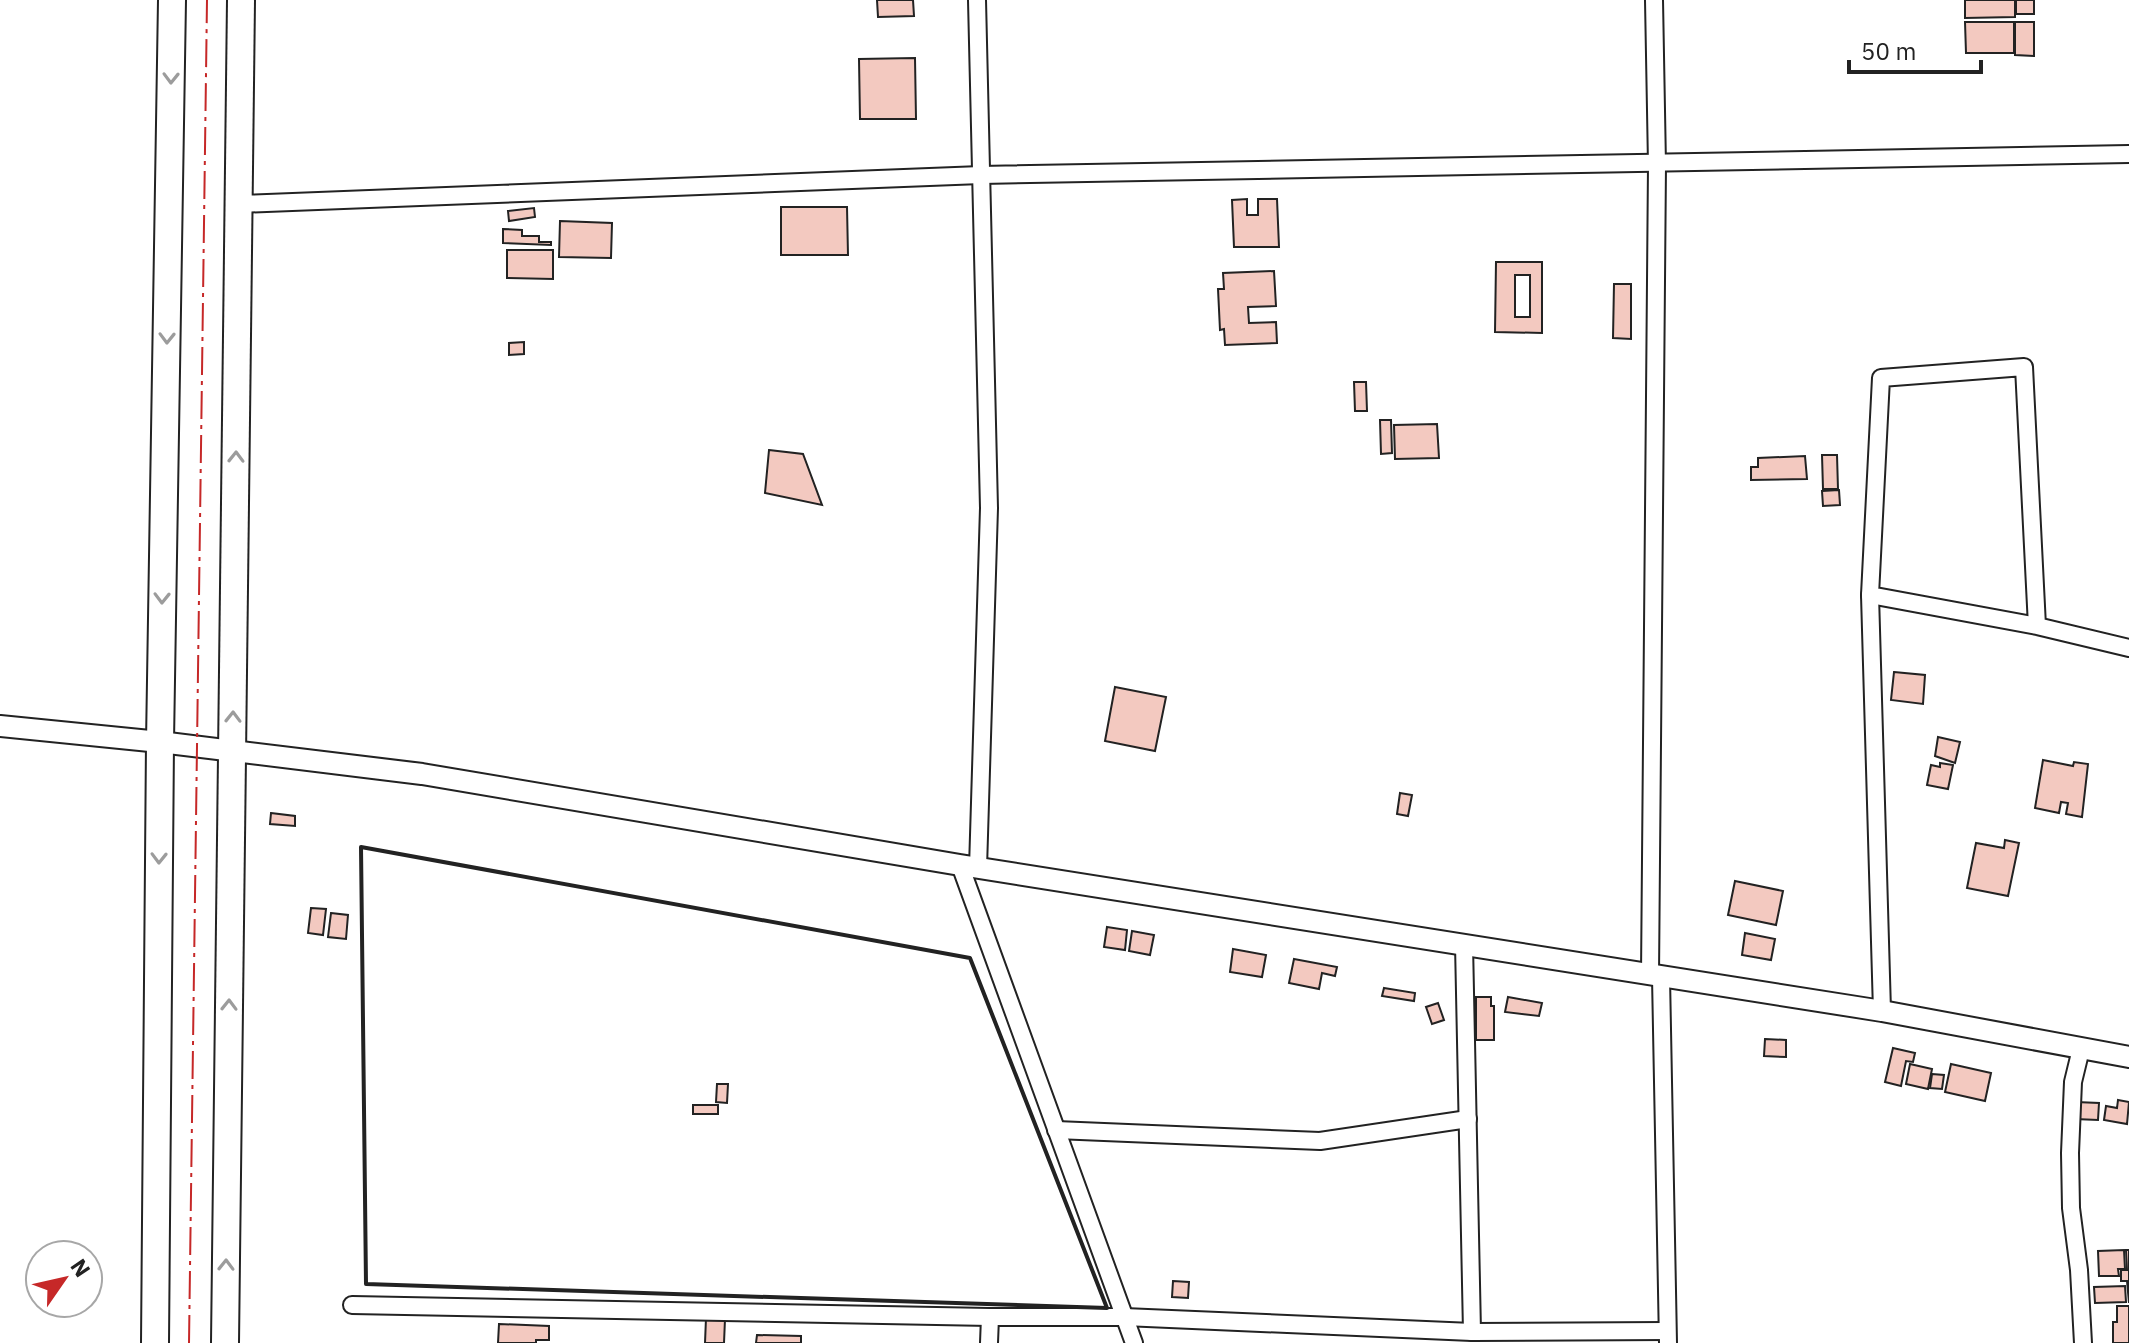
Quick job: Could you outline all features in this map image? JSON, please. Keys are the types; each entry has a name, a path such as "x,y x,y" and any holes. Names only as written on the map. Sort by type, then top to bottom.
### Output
{"highway":[{"path":"155,1343 160,742 172,0"},
{"path":"225,1343 241,0"}],"street":[{"path":"977,0 989,508 969,867 1056,1130 1134,1343"},
{"path":"352,1305 1124,1317 1667,1337 1656,976 1657,165 1654,0"},
{"path":"239,204 981,175 2129,154"},
{"path":"1882,1011 1870,595 1881,378 2024,367 2037,626"},
{"path":"1870,595 2037,626 2129,648"},
{"path":"0,726 422,774 969,867 1882,1011 2129,1057"},
{"path":"1464,944 1472,1332"},
{"path":"2081,1049 2073,1082 2070,1153 2071,1208 2079,1270 2083,1343"},
{"path":"1056,1130 1320,1141 1468,1119"},
{"path":"989,1343 990,1317"}],"building":[{"path":"877,0 913,0 914,16 878,17"},
{"path":"1965,0 2015,0 2015,17 1965,18"},
{"path":"2016,0 2034,0 2034,14 2016,14"},
{"path":"1965,22 2014,22 2014,53 1966,53"},
{"path":"2015,22 2034,22 2034,56 2015,55"},
{"path":"915,58 916,119 860,119 859,59"},
{"path":"1247,199 1247,215 1258,215 1258,199 1277,199 1279,247 1234,247 1232,200"},
{"path":"781,207 847,207 848,255 781,255"},
{"path":"534,208 535,217 509,221 508,211"},
{"path":"560,221 612,223 611,258 559,257"},
{"path":"503,229 522,230 522,236 539,236 539,242 551,242 551,245 503,243"},
{"path":"507,250 553,250 553,279 507,278"},
{"path":"1496,262 1542,262 1542,333 1495,332","holes":["1515,275 1530,275 1530,317 1515,317"]},
{"path":"1274,271 1276,306 1248,307 1249,323 1276,322 1277,343 1225,345 1224,329 1220,330 1218,289 1224,289 1223,273"},
{"path":"1614,284 1631,284 1631,339 1613,338"},
{"path":"524,342 524,354 509,355 509,343"},
{"path":"1354,382 1366,382 1367,411 1355,411"},
{"path":"1380,420 1391,420 1392,453 1381,454"},
{"path":"1437,424 1439,458 1395,459 1394,425"},
{"path":"769,450 803,454 822,505 765,493"},
{"path":"1822,455 1837,455 1838,489 1823,489"},
{"path":"1805,456 1807,479 1751,480 1751,467 1758,467 1758,458"},
{"path":"1839,490 1840,505 1823,506 1822,491"},
{"path":"1894,672 1925,675 1923,704 1891,700"},
{"path":"1115,687 1166,697 1155,751 1105,741"},
{"path":"1938,737 1960,742 1955,763 1935,756"},
{"path":"2043,760 2073,766 2074,762 2088,764 2082,817 2066,814 2068,803 2061,802 2059,813 2035,808"},
{"path":"1940,763 1953,765 1948,789 1927,785 1931,765 1940,767"},
{"path":"1400,793 1412,795 1408,816 1397,814"},
{"path":"271,813 295,816 295,826 270,824"},
{"path":"2005,840 2019,843 2008,896 1967,888 1976,843 2004,848"},
{"path":"1735,881 1783,891 1776,925 1728,915"},
{"path":"311,908 326,909 323,935 308,933"},
{"path":"331,913 348,915 346,939 328,937"},
{"path":"1107,927 1127,930 1125,950 1104,947"},
{"path":"1132,931 1154,935 1150,955 1129,951"},
{"path":"1745,933 1775,939 1771,960 1742,955"},
{"path":"1233,949 1266,955 1262,977 1230,972"},
{"path":"1294,959 1337,967 1335,976 1322,973 1319,989 1289,983"},
{"path":"1384,988 1415,993 1414,1001 1382,996"},
{"path":"1476,997 1491,997 1494,1040 1476,1040"},
{"path":"1508,997 1542,1003 1539,1016 1505,1012"},
{"path":"1438,1003 1444,1020 1432,1024 1426,1007"},
{"path":"1765,1039 1786,1040 1786,1057 1764,1056"},
{"path":"1893,1048 1915,1053 1913,1062 1906,1061 1901,1086 1885,1082"},
{"path":"1910,1064 1932,1069 1928,1089 1906,1084"},
{"path":"1951,1064 1991,1073 1985,1101 1945,1092"},
{"path":"1932,1074 1944,1075 1942,1089 1930,1088"},
{"path":"717,1084 728,1084 727,1103 716,1102"},
{"path":"2118,1100 2129,1102 2127,1124 2104,1120 2106,1106 2117,1108"},
{"path":"2076,1102 2099,1103 2098,1120 2075,1119"},
{"path":"693,1105 718,1105 718,1114 693,1114"},
{"path":"2124,1250 2125,1269 2118,1269 2119,1276 2099,1276 2098,1251"},
{"path":"2126,1250 2129,1250 2129,1303 2127,1281 2121,1281 2121,1270 2127,1270"},
{"path":"1173,1281 1189,1282 1188,1298 1172,1297"},
{"path":"2125,1286 2126,1302 2095,1303 2094,1287"},
{"path":"2117,1306 2129,1306 2129,1343 2113,1343"},
{"path":"706,1318 725,1319 724,1343 705,1343"},
{"path":"499,1324 549,1326 549,1340 498,1343"},
{"path":"757,1335 801,1336 801,1343 756,1343"}],"wall":[{"path":"361,847 970,958 1107,1308 366,1284 361,847"}],"power":[{"path":"189,1343 207,0"}]}
